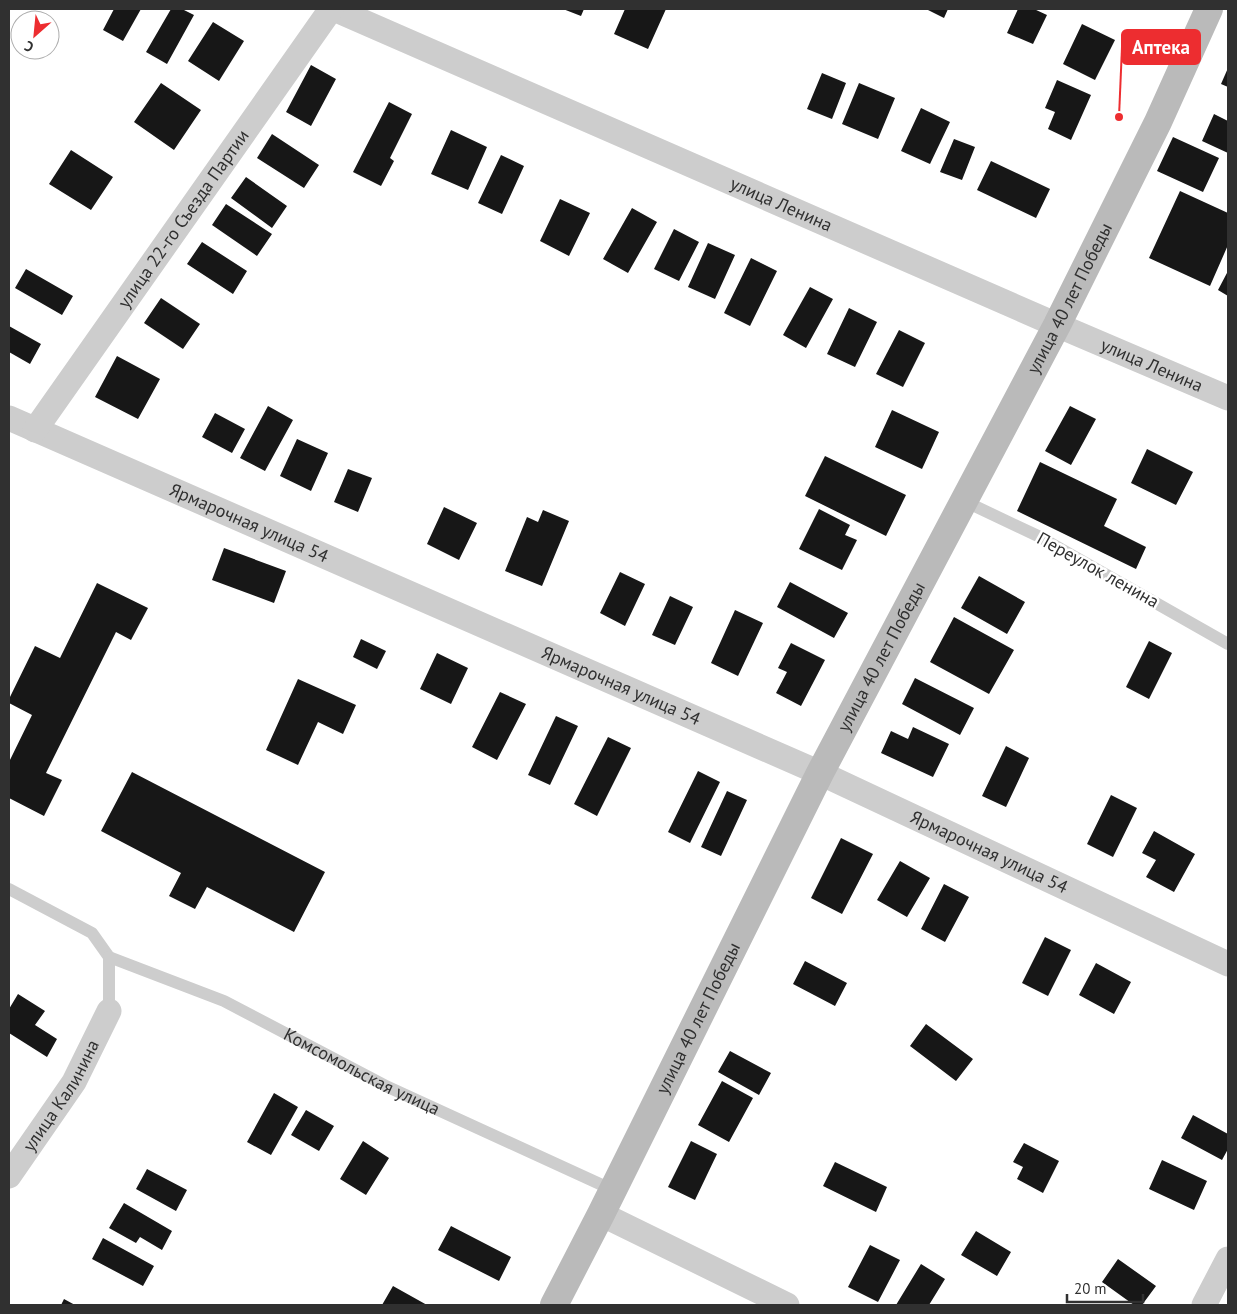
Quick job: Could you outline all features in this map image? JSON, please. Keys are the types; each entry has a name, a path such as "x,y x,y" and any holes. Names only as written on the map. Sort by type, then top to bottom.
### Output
{"main road":[{"name":"улица 40 лет Победы","path":"554,1305 820,773 1057,325 1158,122 1209,9"}],"street":[{"name":"улица Ленина","path":"332,9 1228,398"},
{"name":"улица 22-го Съезда Партии","path":"35,430 332,9"},
{"name":"Ярмарочная улица 54","path":"9,418 820,773 1228,964"},
{"name":"улица Калинина","path":"9,1176 74,1082 109,1011"},
{"path":"601,1214 787,1305"},
{"path":"1204,1305 1228,1259"}],"lane":[{"name":"Переулок ленина","path":"964,501 1038,536 1228,644"},
{"path":"9,889 92,933 109,957 109,1011"},
{"name":"Комсомольская улица","path":"109,957 224,1001 388,1086 613,1190"}],"building":[{"path":"114,9 141,9 123,41 103,30"},
{"path":"171,9 182,9 194,15 167,64 146,52"},
{"path":"563,9 584,9 581,16"},
{"path":"625,9 666,9 648,49 614,34"},
{"path":"926,9 948,9 944,18"},
{"path":"1018,9 1034,9 1047,15 1033,44 1007,33"},
{"path":"213,22 244,41 219,81 188,61"},
{"path":"1082,24 1115,40 1095,80 1063,64"},
{"path":"311,65 336,79 311,126 286,112"},
{"path":"1228,68 1228,87 1221,84"},
{"path":"822,73 846,83 832,119 807,109"},
{"path":"1057,80 1091,95 1071,140 1048,129 1055,112 1045,108"},
{"path":"161,83 201,110 174,150 134,122"},
{"path":"859,83 895,98 878,139 842,124"},
{"path":"389,102 412,114 390,158 394,161 381,186 353,172"},
{"path":"921,108 950,122 930,164 901,151"},
{"path":"1214,114 1228,121 1228,153 1202,141"},
{"path":"451,130 487,147 468,190 431,174"},
{"path":"272,134 319,165 304,188 257,158"},
{"path":"1173,137 1219,158 1203,192 1157,171"},
{"path":"954,139 975,147 962,180 940,172"},
{"path":"71,150 113,177 91,210 49,184"},
{"path":"501,155 524,166 502,214 478,203"},
{"path":"991,161 1050,189 1036,218 977,190"},
{"path":"246,177 287,206 272,228 231,198"},
{"path":"1180,191 1228,213 1228,245 1210,286 1149,258"},
{"path":"560,199 590,213 569,256 540,241"},
{"path":"226,204 272,234 257,256 212,225"},
{"path":"632,208 657,222 628,273 603,259"},
{"path":"674,229 699,242 679,281 654,269"},
{"path":"202,242 247,271 233,294 187,264"},
{"path":"708,243 735,255 715,299 688,287"},
{"path":"751,258 777,271 750,326 724,313"},
{"path":"26,269 73,296 62,315 15,288"},
{"path":"1228,271 1228,296 1218,290"},
{"path":"810,287 833,299 806,348 783,335"},
{"path":"161,298 200,324 183,349 144,323"},
{"path":"849,308 877,322 855,367 827,354"},
{"path":"9,326 41,344 30,364 9,352"},
{"path":"899,330 925,343 903,387 876,374"},
{"path":"117,356 160,379 138,419 95,397"},
{"path":"268,406 293,420 265,471 240,458"},
{"path":"1070,406 1096,419 1071,465 1045,451"},
{"path":"892,410 939,432 922,469 875,447"},
{"path":"215,413 245,429 232,453 202,437"},
{"path":"297,439 328,453 311,491 280,476"},
{"path":"1147,449 1193,472 1176,505 1131,483"},
{"path":"825,456 906,495 886,536 805,496"},
{"path":"1040,462 1117,499 1104,526 1146,547 1136,569 1017,511"},
{"path":"348,469 372,478 358,512 334,502"},
{"path":"444,507 477,523 459,560 427,544"},
{"path":"819,509 850,525 845,535 857,540 842,570 799,549"},
{"path":"543,510 569,521 542,586 505,571 527,517 538,522"},
{"path":"224,548 286,571 274,603 212,580"},
{"path":"620,572 645,584 625,626 600,613"},
{"path":"979,576 1025,602 1007,634 961,608"},
{"path":"790,582 848,613 834,638 777,607"},
{"path":"97,583 148,608 131,640 116,632 46,773 62,780 44,816 9,798 9,762 32,715 9,703 9,699 35,646 60,658"},
{"path":"670,596 693,607 675,645 652,635"},
{"path":"735,610 763,623 738,676 711,663"},
{"path":"954,617 1014,650 989,694 930,662"},
{"path":"361,639 386,651 377,669 353,657"},
{"path":"1149,641 1172,653 1149,699 1126,687"},
{"path":"791,643 825,660 801,706 776,693 787,672 778,668"},
{"path":"437,653 468,668 451,704 420,689"},
{"path":"915,678 974,708 960,735 902,704"},
{"path":"298,679 356,705 343,734 318,722 298,765 266,750"},
{"path":"500,692 526,704 497,760 472,747"},
{"path":"556,716 578,726 550,785 528,775"},
{"path":"913,727 949,744 933,777 881,753 891,731 908,739"},
{"path":"608,737 631,748 597,816 574,804"},
{"path":"1006,746 1029,758 1006,807 982,796"},
{"path":"698,771 720,782 690,843 668,832"},
{"path":"132,772 325,872 294,932 207,887 195,909 169,896 181,873 101,831"},
{"path":"727,791 747,800 721,856 701,847"},
{"path":"1111,795 1137,808 1113,857 1087,844"},
{"path":"1154,831 1195,854 1174,892 1146,877 1156,860 1142,853"},
{"path":"841,838 873,854 842,914 811,898"},
{"path":"900,861 930,878 907,917 877,900"},
{"path":"944,884 969,897 945,942 921,929"},
{"path":"1045,937 1071,950 1048,996 1022,983"},
{"path":"805,961 847,983 835,1006 793,984"},
{"path":"1096,963 1131,982 1114,1014 1079,995"},
{"path":"18,994 45,1011 35,1025 57,1039 47,1057 9,1033 9,1009"},
{"path":"926,1024 973,1059 956,1081 910,1046"},
{"path":"730,1051 771,1073 759,1095 718,1072"},
{"path":"722,1081 753,1098 729,1142 698,1125"},
{"path":"274,1093 298,1107 271,1155 247,1142"},
{"path":"306,1110 334,1126 319,1151 291,1135"},
{"path":"1193,1115 1228,1134 1228,1149 1222,1160 1181,1138"},
{"path":"363,1141 389,1158 366,1195 340,1179"},
{"path":"691,1141 717,1154 695,1200 668,1187"},
{"path":"1024,1143 1059,1161 1043,1193 1017,1179 1023,1167 1013,1162"},
{"path":"1162,1160 1207,1181 1194,1210 1149,1189"},
{"path":"835,1162 887,1187 876,1212 823,1186"},
{"path":"147,1169 187,1190 176,1211 136,1189"},
{"path":"124,1203 172,1231 162,1250 140,1237 136,1243 109,1228"},
{"path":"451,1226 511,1257 499,1281 438,1250"},
{"path":"976,1231 1011,1252 997,1276 961,1255"},
{"path":"103,1238 154,1266 143,1286 92,1259"},
{"path":"870,1245 900,1260 878,1302 848,1287"},
{"path":"1118,1259 1156,1286 1142,1305 1134,1305 1102,1282"},
{"path":"921,1264 945,1279 929,1305 896,1305"},
{"path":"393,1286 427,1305 382,1305"},
{"path":"64,1299 75,1305 61,1305"}],"place":[{"name":"Аптека","path":"1119,117"}]}
